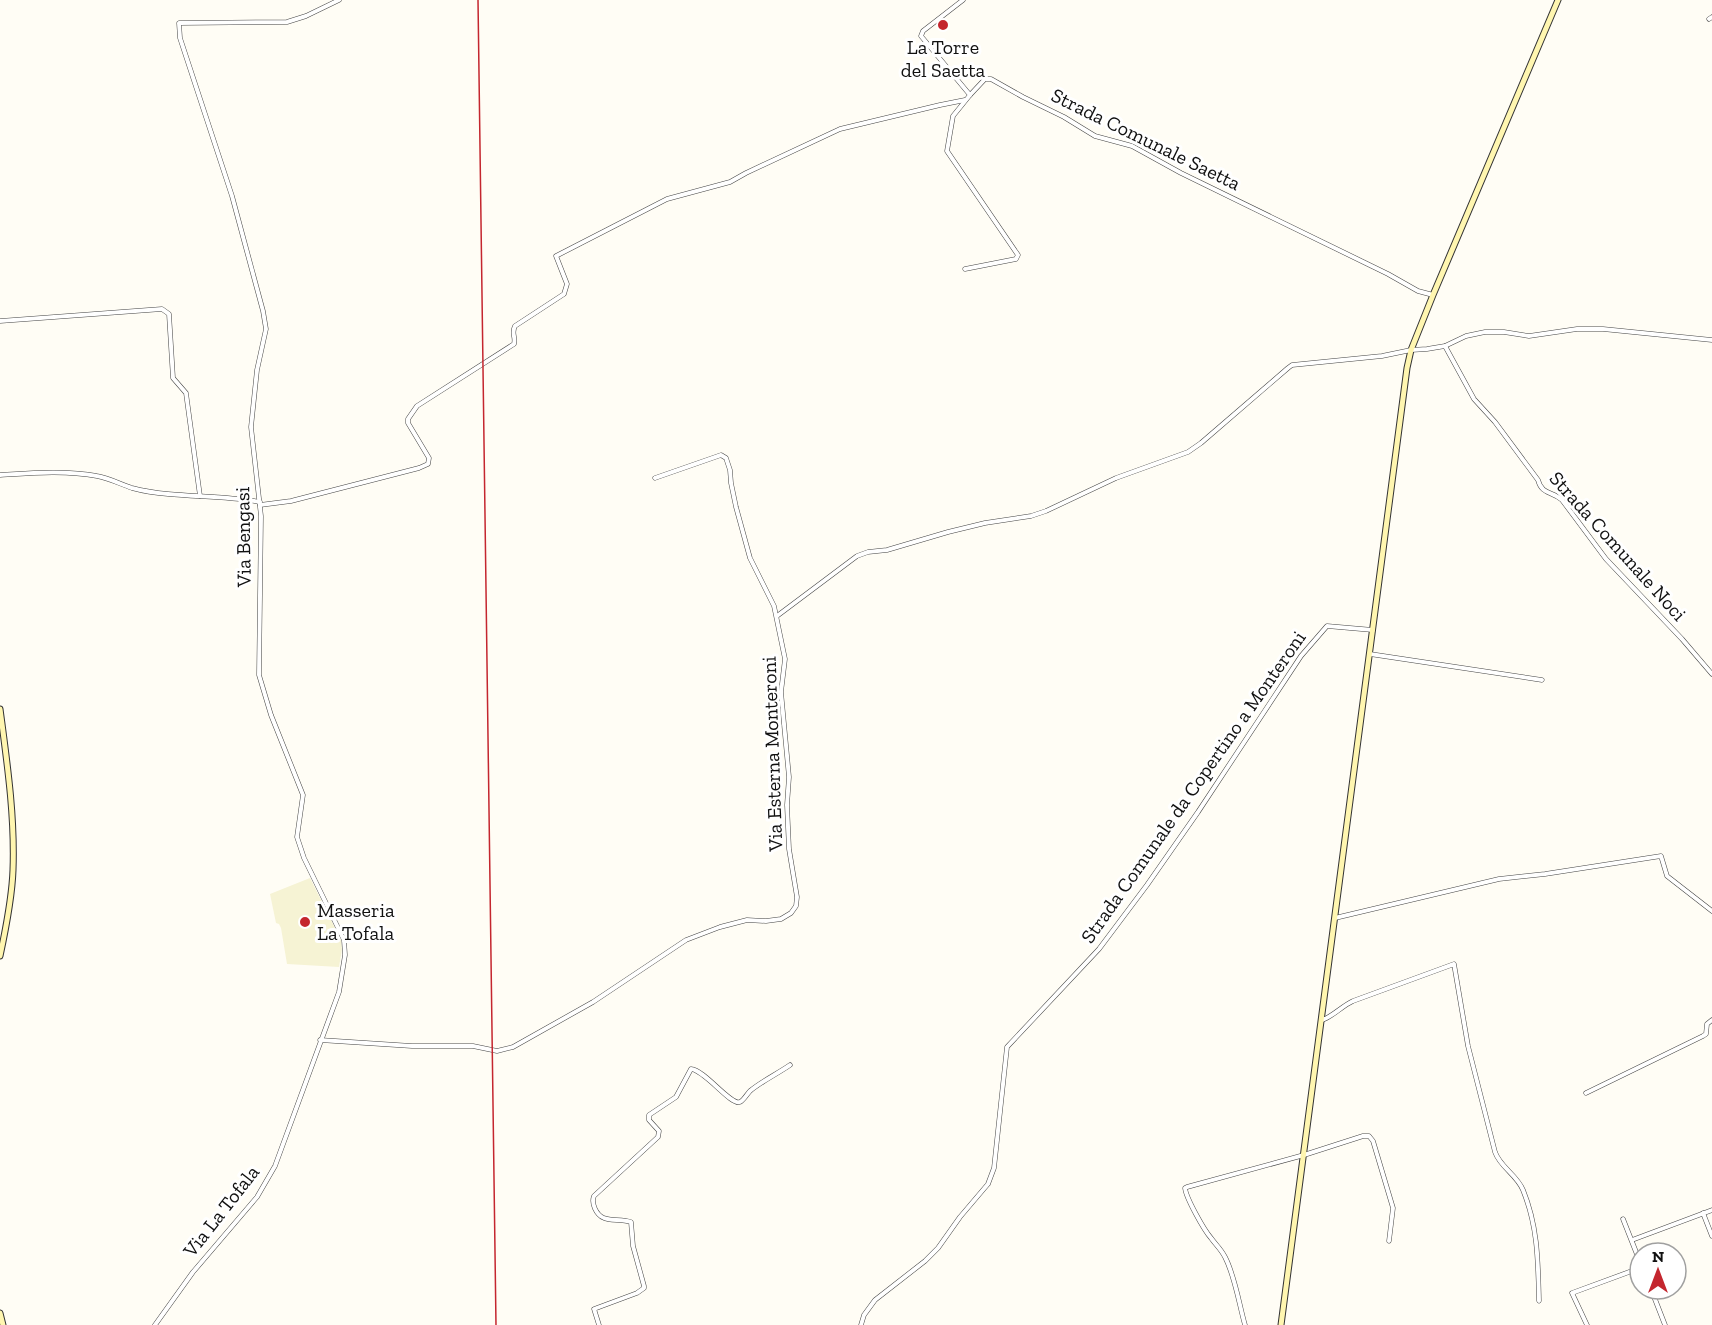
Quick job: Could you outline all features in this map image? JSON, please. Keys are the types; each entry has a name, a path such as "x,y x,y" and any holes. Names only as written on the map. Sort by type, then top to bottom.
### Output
{"street":[{"name":"Via Bengasi","path":"320,1040 339,992 345,955 344,940 304,858 297,837 303,795 271,715 259,675 260,503 251,427 257,370 266,329 232,196 180,38 179,23 287,22 306,16 339,0"},
{"path":"963,0 923,31 921,36 970,95 953,116 947,151 1018,255 1016,259 964,269"},
{"path":"1281,1325 1411,350 1558,0"},
{"name":"Strada Comunale Saetta","path":"970,95 985,79 991,79 1095,136 1132,146 1181,173 1378,269 1418,291 1433,295"},
{"path":"0,475 53,473 94,475 141,490 260,503 291,501 419,468 428,464 429,459 408,423 412,411 514,344 512,333 515,326 564,294 567,284 556,256 667,199 730,182 840,129 965,100"},
{"path":"0,321 162,309 169,314 173,378 186,393 200,496"},
{"path":"777,616 857,556 985,523 1031,516 1116,478 1188,452 1292,365 1427,350 1445,346 1466,336 1485,332 1529,336 1577,329 1603,329 1712,340"},
{"name":"Strada Comunale Noci","path":"1445,346 1468,391 1495,422 1538,480 1540,487 1556,494 1562,500 1606,559 1712,674"},
{"name":"Via Esterna Monteroni","path":"320,1040 412,1046 472,1046 497,1052 513,1047 593,1002 686,940 747,920 780,919 791,913 796,906 797,897 789,849 787,805 789,777 781,692 785,659 774,606 750,558 736,507 730,470 726,458 721,455 655,478"},
{"name":"Strada Comunale da Copertino a Monteroni","path":"861,1325 864,1315 875,1300 938,1248 960,1216 988,1184 994,1168 1007,1047 1099,950 1198,812 1301,656 1323,630 1327,626 1373,630"},
{"path":"1370,654 1542,680"},
{"path":"0,709 11,805 13,871 8,916 0,956"},
{"path":"1335,918 1499,879 1661,856 1667,876 1712,911"},
{"path":"1322,1020 1343,1005 1454,964 1468,1046 1497,1157 1521,1186 1535,1234 1538,1247 1539,1300"},
{"path":"1586,1093 1703,1036 1706,1034 1707,1024 1712,1020"},
{"name":"Via La Tofala","path":"155,1325 193,1272 257,1197 276,1166 320,1040"},
{"path":"599,1325 594,1309 637,1293 644,1286 633,1246 630,1222 605,1219 599,1214 592,1200 658,1137 659,1131 649,1115 676,1097 691,1069 703,1074 731,1099 740,1102 754,1089 790,1065"},
{"path":"1245,1325 1230,1266 1217,1244 1211,1239 1185,1192 1185,1188 1363,1136 1370,1136 1393,1208 1389,1241"},
{"path":"1623,1219 1632,1240 1712,1210"},
{"path":"1703,1213 1712,1236"},
{"path":"1587,1325 1572,1293 1628,1272"},
{"path":"1656,1301 1665,1325"},
{"path":"0,1313 3,1325"}],"shaded area":[{"name":"Masseria La Tofala","path":"310,878 341,940 339,967 287,964 281,928 276,923 270,894"}],"railway":[{"path":"478,0 496,1325"}],"place":[{"name":"La Torre del Saetta","path":"943,25"},
{"name":"Masseria La Tofala","path":"305,922"}]}
